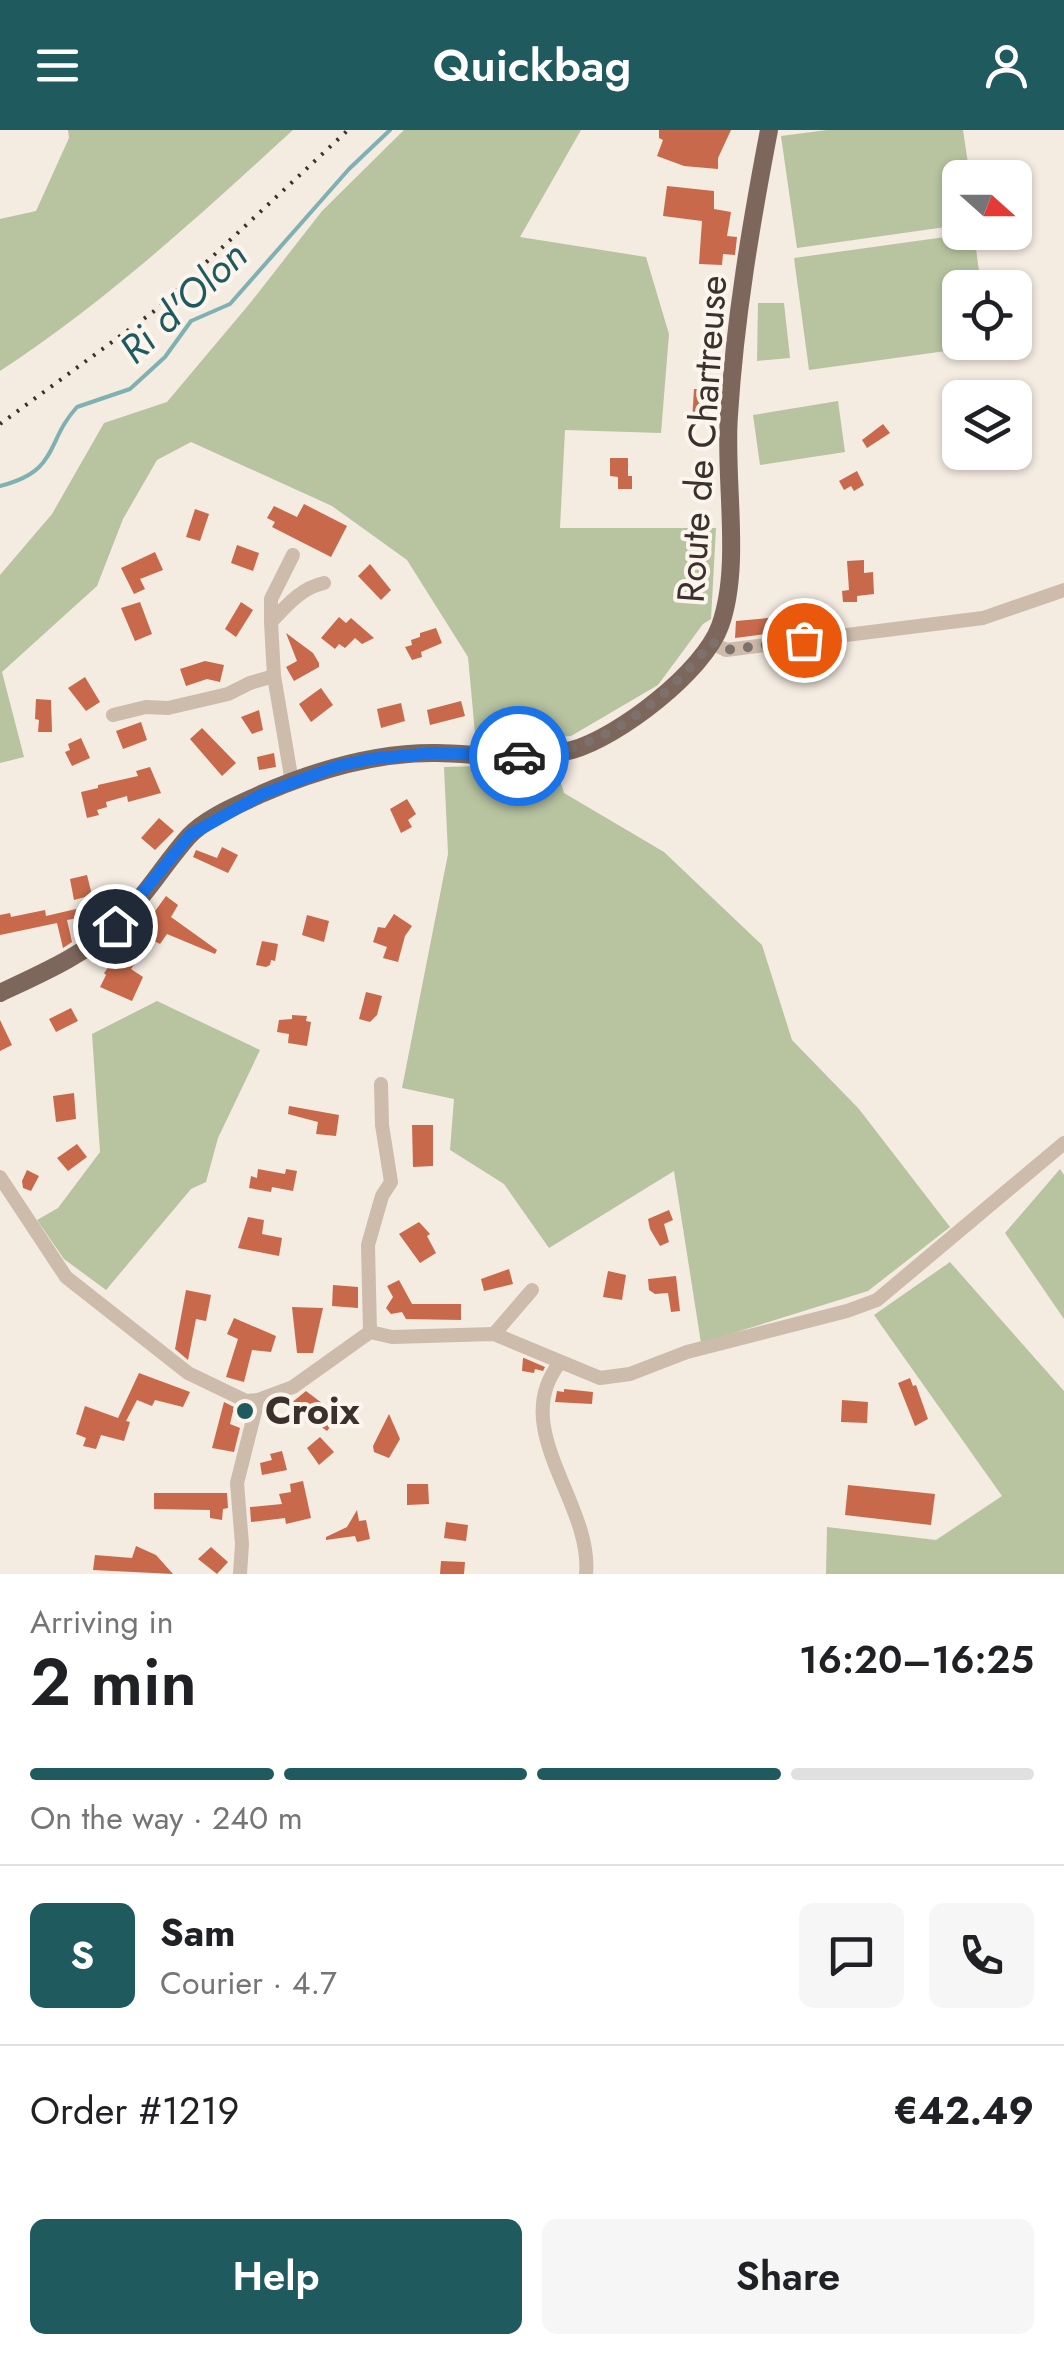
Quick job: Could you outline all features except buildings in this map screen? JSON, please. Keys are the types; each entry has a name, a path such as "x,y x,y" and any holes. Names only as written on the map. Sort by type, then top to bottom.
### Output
{"main road":[{"name":"Route de Chartreuse","path":"0,993 52,968 115,926 190,835 232,808 352,762 434,753 531,756 575,749 602,738 694,665 712,642 727,605 728,420 735,340 769,130"}],"street":[{"path":"292,782 274,676 271,599 293,555"},
{"path":"271,622 292,600 310,587 324,583"},
{"path":"712,642 726,650 984,618 1064,590"},
{"path":"113,715 228,694 250,682 274,676"},
{"path":"370,1332 368,1245 390,1182 381,1084"},
{"path":"0,1177 66,1276 188,1373 246,1400 258,1400 293,1387 370,1332 392,1337 494,1334 600,1378 630,1374 687,1352 830,1316 876,1300 1064,1143"},
{"path":"494,1334 532,1290"},
{"path":"559,1364 551,1374 544,1400 542,1428 585,1540 586,1574"},
{"path":"240,1574 237,1483 258,1400"}],"green space":[{"path":"68,130 293,130 115,287 0,371 0,219 36,211 69,138"},
{"path":"404,130 581,130 520,237 646,257 669,334 661,433 565,430 560,528 716,528 711,619 703,624 658,685 571,736 476,744 468,657 407,560 332,506 191,442 157,460 123,519 97,586 2,672 24,757 0,763 0,575 52,514 104,423 167,402 322,211"},
{"path":"827,130 963,130 967,160 942,160 942,228 797,248 781,136"},
{"path":"942,237 942,250 976,250 979,270 942,270 942,352 809,370 794,258"},
{"path":"758,303 784,303 790,358 757,361"},
{"path":"838,401 845,452 760,465 753,415"},
{"path":"555,764 564,793 664,852 762,945 792,1040 859,1109 950,1227 868,1291 701,1343 674,1171 549,1248 504,1184 450,1150 454,1099 402,1088 448,854 444,767"},
{"path":"157,1001 260,1050 218,1138 206,1182 191,1189 106,1290 64,1259 37,1220 58,1208 100,1152 92,1034"},
{"path":"1060,1169 1064,1175 1064,1319 1005,1233"},
{"path":"950,1262 1064,1391 1064,1574 826,1574 827,1527 936,1540 1002,1496 874,1315"}],"waterway":[{"name":"Ri d'Olon","path":"0,486 19,480 42,464 77,407 130,389 165,357 191,321 230,304 349,169 390,130"}],"railway":[{"path":"0,424 153,312 348,130"}],"way so far":[{"path":"519,756 553,754 602,738 652,702 694,665 712,642 726,650 804,640"}],"place":[{"name":"Croix","path":"245,1411"}],"route":[{"path":"115,926 190,835 263,794 338,766 370,759 434,753 519,756"}]}
